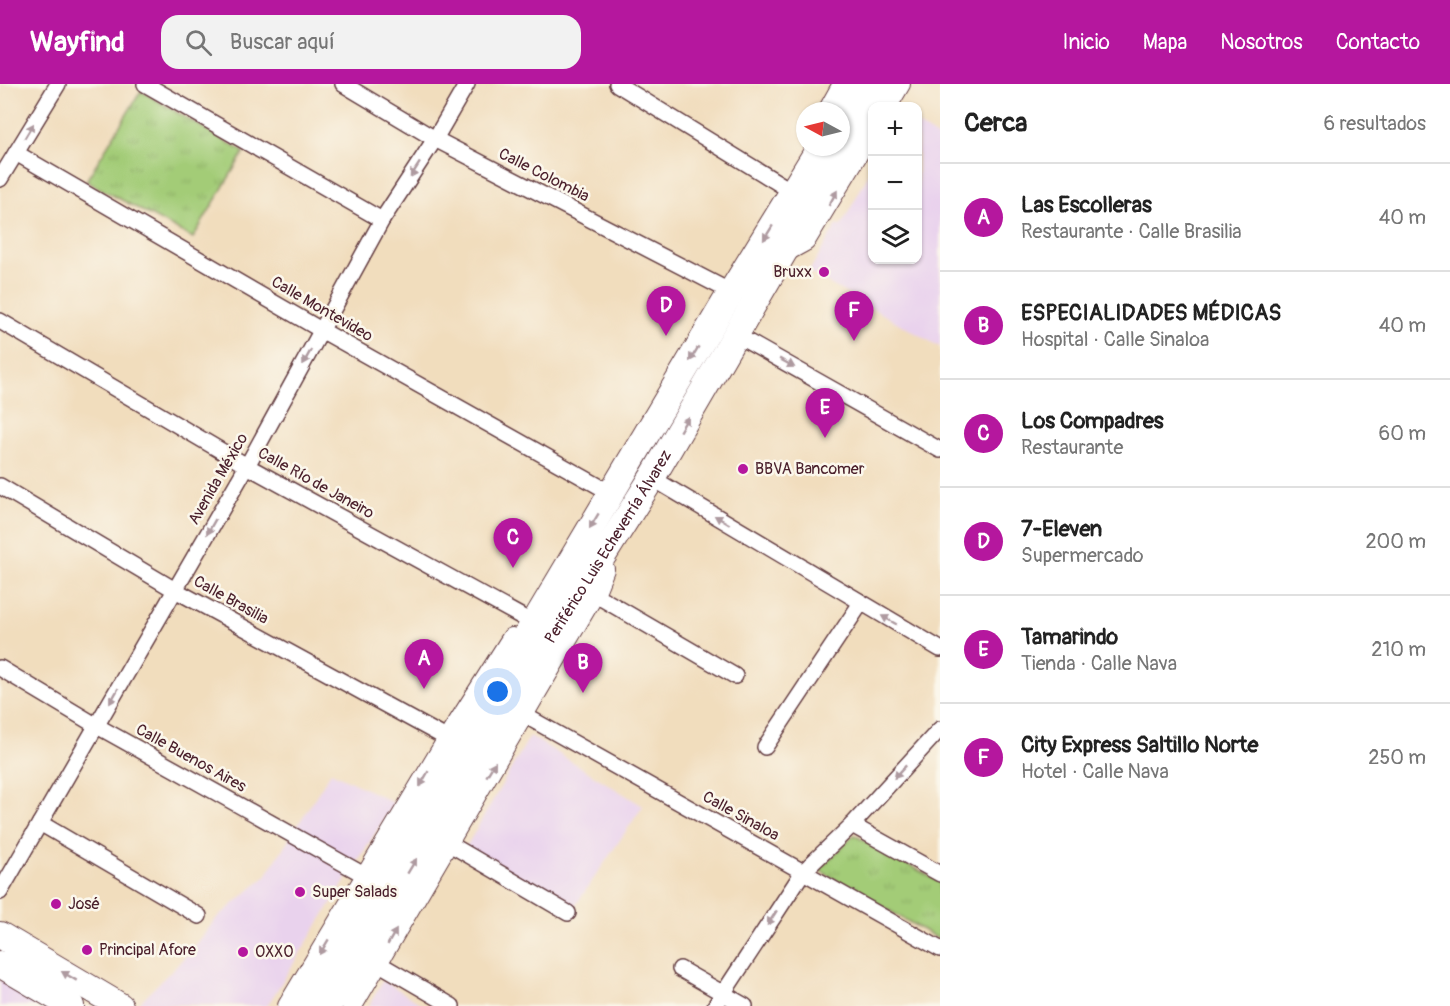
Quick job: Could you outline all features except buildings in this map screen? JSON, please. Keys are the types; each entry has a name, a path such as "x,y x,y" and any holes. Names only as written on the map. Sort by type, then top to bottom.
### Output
{"main road":[{"path":"849,102 860,84"},
{"name":"Periférico Luis Echeverría Álvarez","path":"306,1006 509,704 620,530 882,84"},
{"name":"Periférico Luis Echeverría Álvarez","path":"328,1006 509,704 562,576 815,156"},
{"path":"0,935 120,1006"},
{"path":"0,964 71,1006"}],"street":[{"path":"0,178 57,84"},
{"path":"145,84 382,220"},
{"name":"Calle Colombia","path":"343,84 435,139 731,292"},
{"name":"Avenida México","path":"0,892 247,466 382,220 435,139 467,84"},
{"path":"617,84 797,187 806,156"},
{"path":"833,102 843,84"},
{"path":"889,102 900,84"},
{"path":"780,255 805,241 868,138"},
{"name":"Calle Montevideo","path":"16,153 321,330 611,493"},
{"name":"Calle Río de Janeiro","path":"0,321 247,466 524,618"},
{"path":"736,335 940,450"},
{"path":"652,478 940,649"},
{"name":"Calle Brasilia","path":"0,486 175,590 448,739"},
{"path":"352,1006 448,843 509,704 594,594 620,530"},
{"name":"Periférico Luis Echeverría Álvarez","path":"288,1006 448,739 524,618 549,584 562,576"},
{"path":"594,594 735,676"},
{"path":"765,747 861,603"},
{"name":"Calle Buenos Aires","path":"0,668 97,726 366,876"},
{"name":"Calle Sinaloa","path":"509,704 940,949"},
{"path":"719,1000 803,872 852,825 940,729"},
{"path":"40,823 199,916"},
{"path":"852,825 940,874"},
{"path":"448,843 568,913"},
{"path":"378,963 452,1006"},
{"path":"680,969 719,1000 745,1006"}],"shaded area":[{"path":"922,128 940,139 940,347 809,272 837,224 841,226 868,175 868,264 922,264"},
{"path":"530,736 643,806 571,912 466,847"},
{"path":"331,772 394,803 267,1006 138,1004 192,950 215,920 266,876"},
{"path":"0,979 32,997 43,1006 0,1006"},
{"path":"383,980 424,1006 369,1006"}],"green space":[{"path":"141,91 244,152 193,238 86,181"},
{"path":"854,835 940,882 940,940 819,870"}],"place":[{"name":"Bruxx","path":"824,272"},
{"name":"7-Eleven","path":"666,336"},
{"name":"City Express Saltillo Norte","path":"854,341"},
{"name":"Tamarindo","path":"825,438"},
{"name":"BBVA Bancomer","path":"743,469"},
{"name":"Los Compadres","path":"513,568"},
{"name":"Las Escolleras","path":"424,689"},
{"name":"ESPECIALIDADES MÉDICAS","path":"583,693"},
{"name":"Super Salads","path":"300,892"},
{"name":"José","path":"56,904"},
{"name":"Principal Afore","path":"87,950"},
{"name":"OXXO","path":"243,952"}]}
